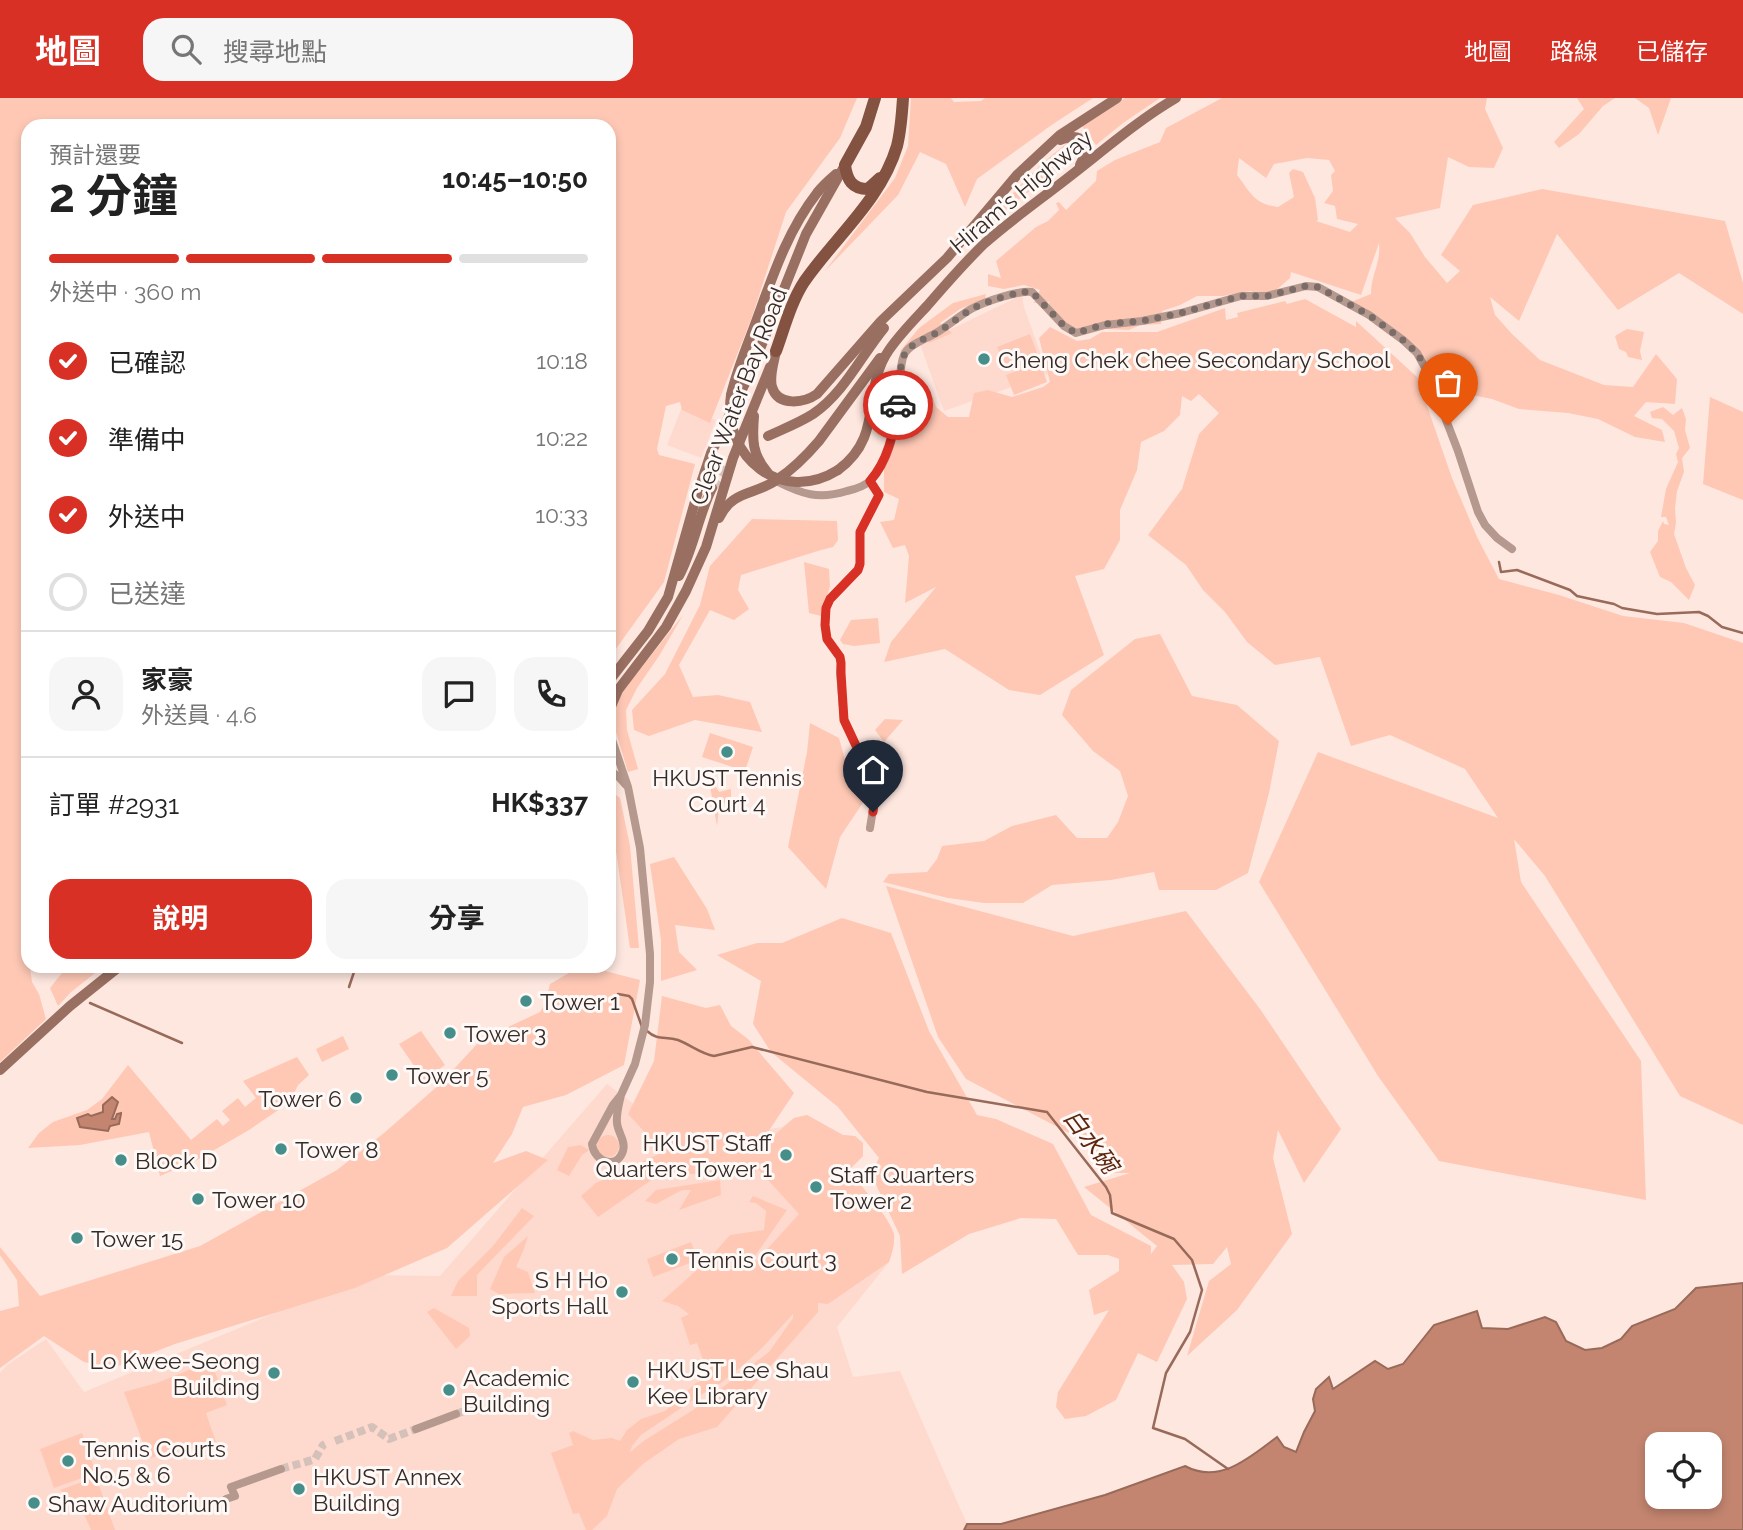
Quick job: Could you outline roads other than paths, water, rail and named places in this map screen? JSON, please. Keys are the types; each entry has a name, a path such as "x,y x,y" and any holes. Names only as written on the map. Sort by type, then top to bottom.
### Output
{"main road":[{"name":"Clear Water Bay Road","path":"616,672 648,631 671,591 696,498 712,453 752,369 806,234 866,127 875,98"},
{"name":"Clear Water Bay Road","path":"616,694 666,627 686,591 705,547 733,458 803,284 874,195 897,145 903,98"},
{"name":"Hiram's Highway","path":"776,351 772,374 774,391 783,399 792,402 809,400 822,390 884,318 955,249 1003,190 1040,153 1067,131 1117,98"},
{"name":"Hiram's Highway","path":"845,164 817,192 794,228 775,269 731,395 731,421 737,442 750,461 767,474 788,481 811,481 826,477 851,459 864,440 870,424 879,368 886,354 961,266 987,241 1132,127 1176,98"},
{"path":"1040,153 1061,140 1073,136 1079,138 1086,152 1074,173"},
{"path":"845,164 850,182 862,188 874,184 889,167"},
{"path":"768,436 813,414 830,399 888,321 922,283"},
{"path":"705,547 730,502 776,481 819,441 870,369 902,332"},
{"path":"756,403 752,438 761,465 776,481"},
{"path":"671,591 685,564 712,488"},
{"path":"0,1070 70,1006 111,973"}],"street":[{"path":"776,481 800,493 813,496 847,491 870,481 879,470 889,448 899,403 905,353 973,309 1013,294 1032,292 1064,326 1076,333 1105,324 1142,321 1181,313 1241,296 1267,296 1313,286 1369,315 1417,353 1429,373 1478,512 1485,525 1512,549"},
{"path":"870,481 879,495 860,532 860,564 826,608 825,632 830,645 840,657 844,720 874,784 875,797 870,828"},
{"path":"616,752 628,787 639,848 646,900 650,982 643,1037 628,1080 594,1138 593,1149 598,1158 608,1162 618,1158 624,1149 617,1128 621,1095"},
{"path":"616,775 628,787"},
{"path":"597,1134 608,1130 614,1131 622,1138"},
{"path":"416,1429 456,1414"},
{"path":"226,1500 235,1496 231,1487 281,1469"}],"waterway":[{"path":"1499,562 1501,572 1517,570 1570,590 1577,596 1657,614 1699,612 1722,627 1743,633"},
{"path":"349,987 354,973"},
{"name":"白水碗","path":"618,994 632,999 642,1027"},
{"path":"90,1003 182,1043"},
{"name":"白水碗","path":"647,1031 658,1037 678,1040 714,1056 752,1047 927,1092 1047,1112 1106,1187 1112,1213 1174,1239 1192,1260 1202,1290 1190,1332 1166,1373 1153,1428 1185,1439 1228,1469"}],"tunnel":[{"path":"712,488 732,463"},
{"path":"456,1414 475,1407"},
{"path":"335,1441 372,1427 389,1439 416,1429"},
{"path":"281,1469 315,1459 325,1444"}],"place":[{"name":"Cheng Chek Chee Secondary School","path":"984,359"},
{"name":"HKUST Tennis Court 4","path":"727,752"},
{"name":"Tower 1","path":"526,1001"},
{"name":"Tower 3","path":"450,1033"},
{"name":"Tower 5","path":"392,1075"},
{"name":"Tower 6","path":"356,1098"},
{"name":"Tower 8","path":"281,1149"},
{"name":"HKUST Staff Quarters Tower 1","path":"786,1155"},
{"name":"Block D","path":"121,1160"},
{"name":"Staff Quarters Tower 2","path":"816,1187"},
{"name":"Tower 10","path":"198,1199"},
{"name":"Tower 15","path":"77,1238"},
{"name":"Tennis Court 3","path":"672,1259"},
{"name":"S H Ho Sports Hall","path":"622,1292"},
{"name":"Lo Kwee-Seong Building","path":"274,1373"},
{"name":"HKUST Lee Shau Kee Library","path":"633,1382"},
{"name":"Academic Building","path":"449,1390"},
{"name":"Tennis Courts No.5 & 6","path":"68,1461"},
{"name":"HKUST Annex Building","path":"299,1489"},
{"name":"Shaw Auditorium","path":"34,1503"}]}
